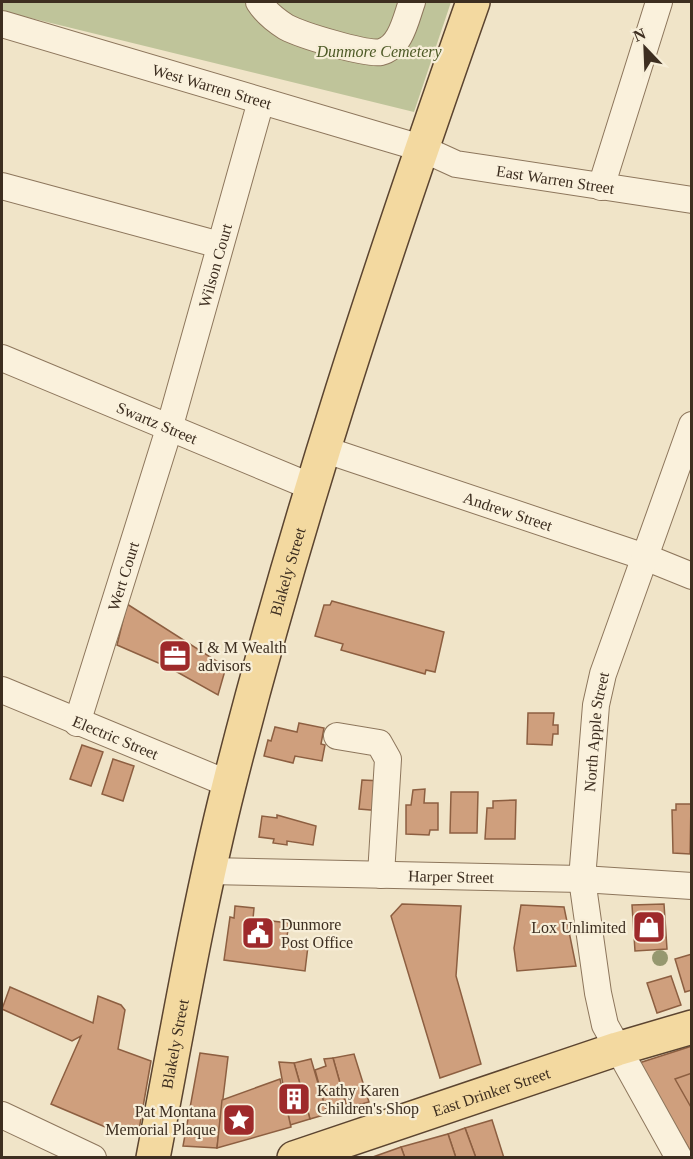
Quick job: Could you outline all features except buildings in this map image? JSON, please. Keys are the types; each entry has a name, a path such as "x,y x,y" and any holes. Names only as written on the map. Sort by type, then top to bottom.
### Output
{"main road":[{"name":"Blakely Street","path":"153,1158 209,871 229,784 322,449 421,148 473,2"},
{"name":"East Drinker Street","path":"294,1158 617,1049 692,1027"}],"street":[{"path":"259,2 268,14 289,28 351,49 381,52 397,42 412,2"},
{"path":"601,187 659,2"},
{"name":"West Warren Street","path":"2,24 421,148"},
{"name":"Wilson Court","path":"169,429 261,101"},
{"name":"East Warren Street","path":"421,148 456,164 692,200"},
{"path":"2,186 220,245"},
{"name":"Swartz Street","path":"2,358 312,487"},
{"name":"North Apple Street","path":"679,1158 605,1025 598,993 582,879 596,705 603,674 692,425"},
{"name":"Wert Court","path":"77,723 169,429"},
{"name":"Andrew Street","path":"322,449 645,557 692,576"},
{"name":"Electric Street","path":"2,690 229,784"},
{"path":"337,736 379,743 388,759 381,875"},
{"name":"Harper Street","path":"209,871 582,879 692,886"},
{"path":"2,1115 93,1158"}],"green space":[{"name":"Dunmore Cemetery","path":"2,2 451,2 414,112 2,11"}],"place":[{"name":"I & M Wealth advisors","path":"175,656"},
{"name":"Lox Unlimited","path":"649,927"},
{"name":"Dunmore Post Office","path":"258,933"},
{"name":"Kathy Karen Children's Shop","path":"294,1099"},
{"name":"Pat Montana Memorial Plaque","path":"239,1120"}]}
